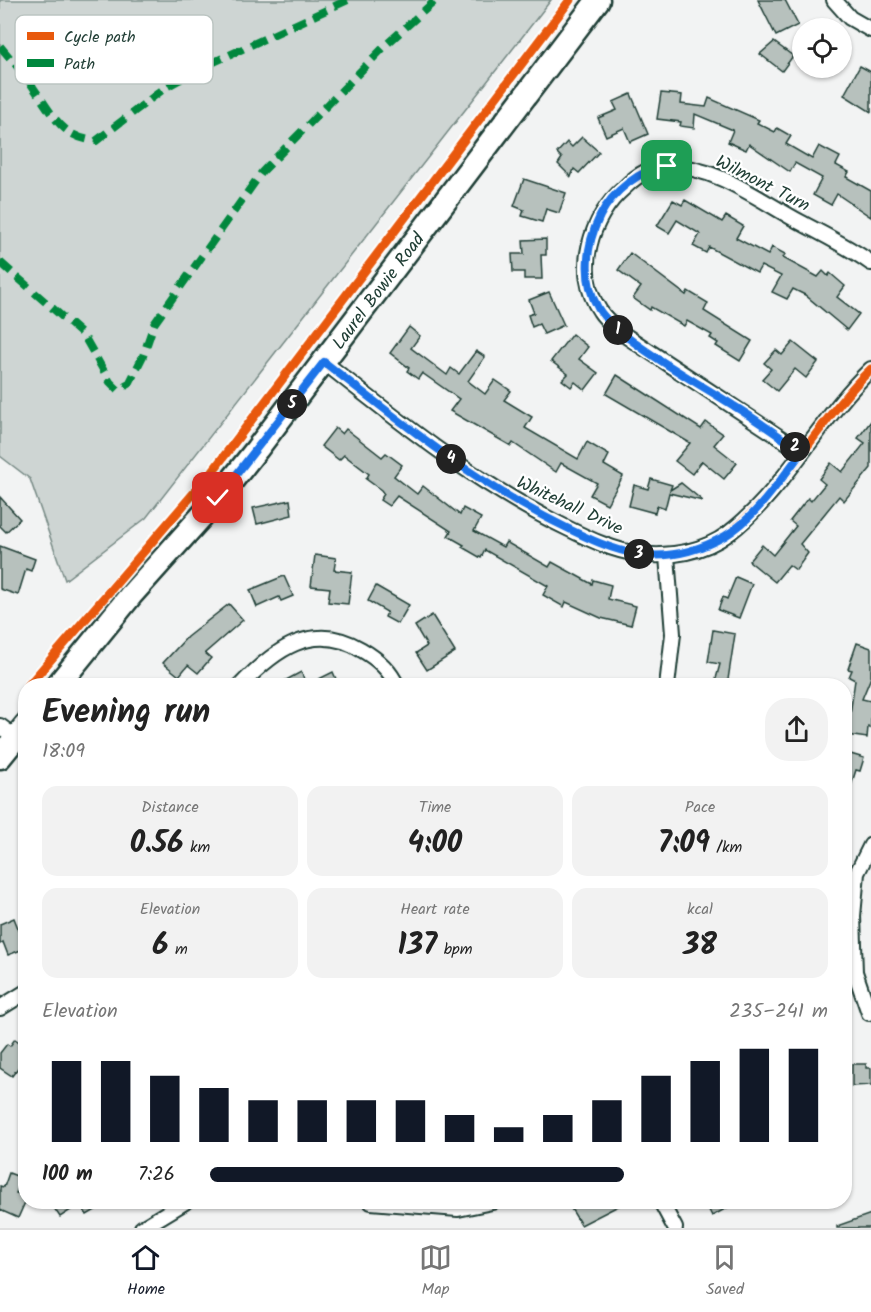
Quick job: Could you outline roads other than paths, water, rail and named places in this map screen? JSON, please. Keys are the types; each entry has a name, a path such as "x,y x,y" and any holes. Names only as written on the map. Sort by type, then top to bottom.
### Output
{"main road":[{"name":"Laurel Bowie Road","path":"64,678 131,595 218,498 598,0"},
{"path":"0,757 14,729"}],"street":[{"path":"834,0 850,18 871,30"},
{"name":"Wilmont Turn","path":"802,452 632,340 605,318 593,298 587,273 592,235 601,212 634,179 654,168 681,167 705,172 742,189 871,263"},
{"name":"Whitehall Drive","path":"324,362 412,431 502,493 550,520 609,546 637,554 667,556 690,551 727,535 743,522 850,390 871,369"},
{"path":"667,556 674,634 668,678"},
{"path":"249,678 278,651 293,643 318,638 341,639 354,645 379,662 392,678"},
{"path":"869,1013 855,972 853,916 857,873 871,845"},
{"path":"0,1008 18,997"},
{"path":"142,1228 173,1209"},
{"path":"665,1209 675,1228"}]}
